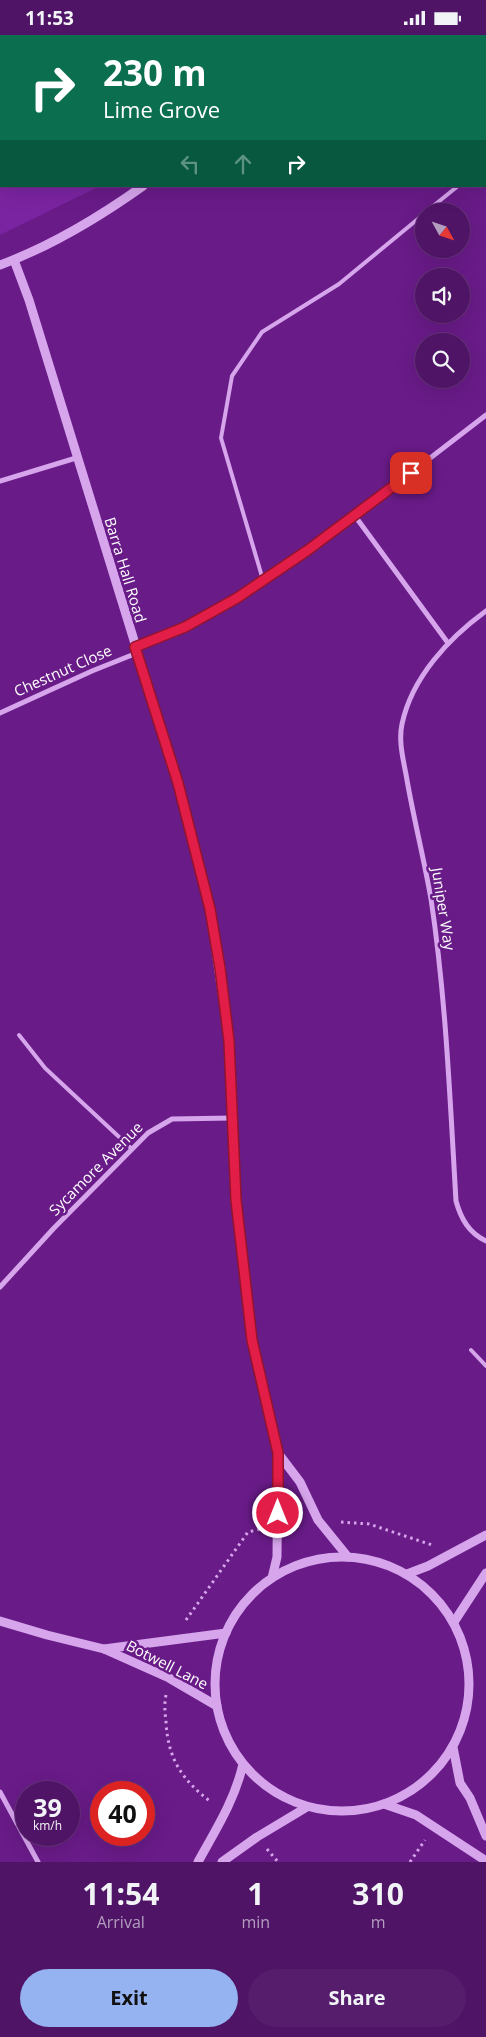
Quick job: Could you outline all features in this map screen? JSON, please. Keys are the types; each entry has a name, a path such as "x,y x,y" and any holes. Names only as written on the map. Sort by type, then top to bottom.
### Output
{"street":[{"path":"0,265 81,227 141,187"},
{"name":"Barra Hall Road","path":"14,260 29,300 76,458 178,783 210,909 229,1041 236,1200 252,1340 278,1453 277,1557 272,1578"},
{"name":"Chestnut Close","path":"0,713 211,614 263,581 354,516 486,415"},
{"path":"0,481 76,458"},
{"path":"354,516 448,643"},
{"name":"Juniper Way","path":"486,611 448,643 434,661 412,696 406,710 400,735 409,793 430,899 440,972 456,1201 464,1221 477,1236 486,1241"},
{"name":"Sycamore Avenue","path":"0,1287 148,1133 172,1119 232,1118"},
{"name":"Barra Hall Road","path":"278,1453 300,1482 318,1519 348,1557"},
{"path":"406,1574 428,1566 486,1535"},
{"path":"348,1557 389,1565 406,1574 432,1594 454,1623 465,1650 469,1673 469,1689 464,1722 452,1747 444,1761 425,1780 409,1793 384,1804 368,1809 341,1812 307,1807 277,1794 263,1784 243,1764 226,1736 217,1706 216,1671 226,1633 243,1605 254,1593 272,1578 296,1566 314,1560 348,1557"},
{"path":"454,1623 486,1573"},
{"name":"Botwell Lane","path":"0,1621 104,1649 169,1678 217,1706"},
{"name":"Botwell Lane","path":"104,1649 226,1633"},
{"path":"452,1747 460,1783 470,1797 486,1836"},
{"path":"198,1862 225,1812 240,1778 243,1764"},
{"path":"0,1792 38,1862"},
{"path":"384,1804 416,1815 486,1861"},
{"path":"222,1862 257,1837 307,1807"}],"lane":[{"path":"437,203 457,187"},
{"path":"263,581 221,438 232,376 262,332 339,284 415,221"},
{"path":"19,1035 45,1068 132,1149"},
{"path":"471,1349 486,1366"}],"path":[{"path":"318,1519 370,1524 451,1553"},
{"path":"173,1639 248,1532 278,1527"},
{"path":"169,1678 164,1702 167,1739 175,1765 194,1789 225,1812"},
{"path":"257,1837 278,1862"}],"shaded area":[{"path":"0,187 98,187 0,235"}],"route":[{"path":"278,1513 278,1453 268,1417 252,1340 236,1200 229,1041 220,968 210,909 178,783 135,647 185,627 237,598 308,550 411,473"}]}
